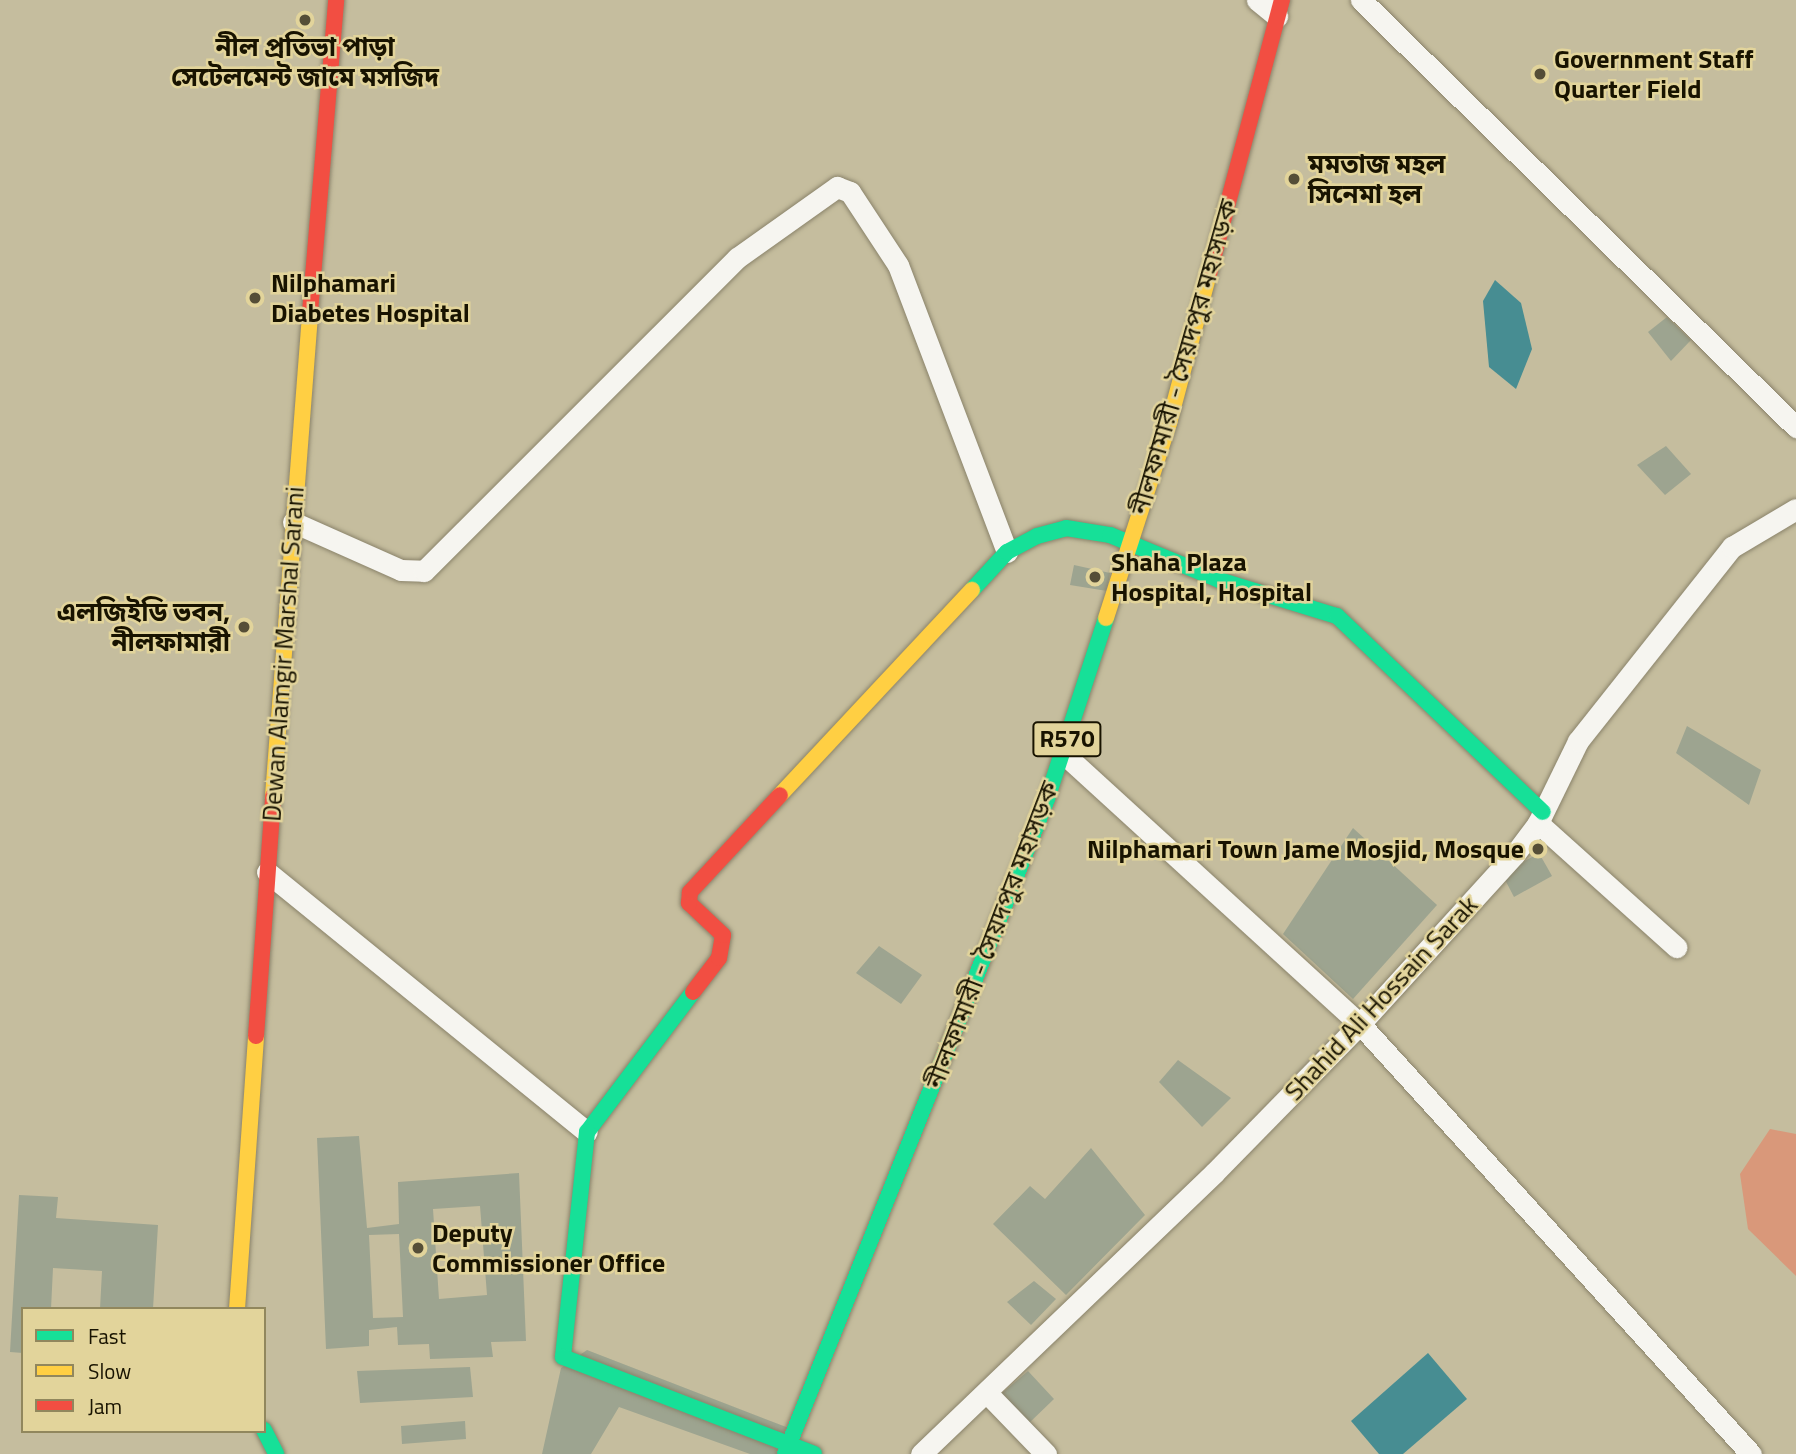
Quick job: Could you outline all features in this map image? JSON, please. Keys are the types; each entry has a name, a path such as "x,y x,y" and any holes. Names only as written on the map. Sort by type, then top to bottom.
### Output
{"street":[{"name":"Dewan Alamgir Marshal Sarani","path":"237,1307 293,522 336,0"},
{"path":"1257,0 1280,8"},
{"path":"1361,0 1796,427"},
{"name":"নীলফামারী - সৈয়দপুর মহাসড়ক","path":"787,1448 887,1193 950,1047 1063,753 1169,423 1280,8"},
{"path":"293,522 401,570 424,571 737,258 836,187 850,192 898,265 1007,552"},
{"name":"Shahid Ali Hossain Sarak","path":"921,1454 988,1393 1360,1024 1541,817 1578,741 1732,547 1796,509"},
{"path":"814,1454 787,1448 563,1357 587,1132 719,958 723,935 689,903 690,892 1007,552 1037,536 1066,528 1131,541 1219,580 1337,615 1676,947"},
{"path":"1063,753 1360,1024 1751,1454"},
{"path":"267,872 587,1132"},
{"path":"988,1393 1046,1454"},
{"path":"252,1433 255,1454"},
{"path":"266,1433 276,1454"}],"shaded area":[{"path":"1770,1129 1796,1134 1796,1276 1748,1229 1740,1174"}],"water":[{"path":"1495,280 1521,303 1532,349 1516,389 1489,367 1483,301"},
{"path":"1428,1353 1467,1399 1403,1454 1379,1454 1351,1421"}],"building":[{"path":"1667,317 1691,340 1671,361 1648,332"},
{"path":"1666,446 1691,474 1665,495 1637,465"},
{"path":"1074,565 1110,573 1107,591 1070,585"},
{"path":"1687,726 1761,770 1749,805 1676,753"},
{"path":"1353,828 1437,905 1353,999 1283,934"},
{"path":"1539,853 1552,876 1514,897 1502,874"},
{"path":"879,946 922,975 901,1004 856,973"},
{"path":"1178,1060 1231,1098 1202,1127 1159,1082"},
{"path":"359,1136 367,1228 399,1224 398,1182 519,1173 526,1341 491,1342 493,1357 430,1359 429,1344 398,1345 397,1327 369,1330 369,1346 326,1349 317,1138","holes":["480,1206 487,1295 439,1299 433,1209","399,1234 403,1317 373,1318 369,1235"]},
{"path":"1091,1148 1145,1215 1066,1295 993,1224 1030,1186 1045,1199"},
{"path":"19,1195 58,1197 56,1218 158,1225 153,1307 100,1307 102,1271 53,1268 51,1307 21,1307 21,1353 10,1352"},
{"path":"1034,1281 1056,1299 1031,1325 1007,1302"},
{"path":"587,1350 794,1430 784,1454 750,1454 619,1407 591,1454 542,1454 561,1368"},
{"path":"470,1367 473,1397 360,1403 357,1371"},
{"path":"1028,1371 1054,1399 1026,1426 1001,1394"},
{"path":"465,1421 466,1439 402,1444 401,1426"}],"traffic: fast":[{"path":"972,590 1007,552 1037,536 1066,528 1110,535 1219,580 1337,616 1543,812"},
{"path":"785,1454 1047,799 1106,618"},
{"path":"693,992 587,1132 563,1357 814,1454"},
{"path":"266,1433 276,1454"}],"traffic: slow":[{"path":"1106,618 1169,423 1209,274"},
{"path":"273,796 310,312"},
{"path":"780,795 972,590"},
{"path":"237,1307 256,1036"}],"traffic: jam":[{"path":"310,312 336,0"},
{"path":"1209,274 1282,0"},
{"path":"693,992 719,958 723,935 689,903 690,892 780,795"},
{"path":"256,1036 273,796"}],"place":[{"name":"নীল প্রতিভা পাড়া সেটেলমেন্ট জামে মসজিদ","path":"305,20"},
{"name":"Government Staff Quarter Field","path":"1540,74"},
{"name":"মমতাজ মহল সিনেমা হল","path":"1294,179"},
{"name":"Nilphamari Diabetes Hospital","path":"255,298"},
{"name":"Shaha Plaza Hospital, Hospital","path":"1095,577"},
{"name":"এলজিইডি ভবন, নীলফামারী","path":"244,627"},
{"name":"Nilphamari Town Jame Mosjid, Mosque","path":"1538,849"},
{"name":"Deputy Commissioner Office","path":"418,1248"}]}
